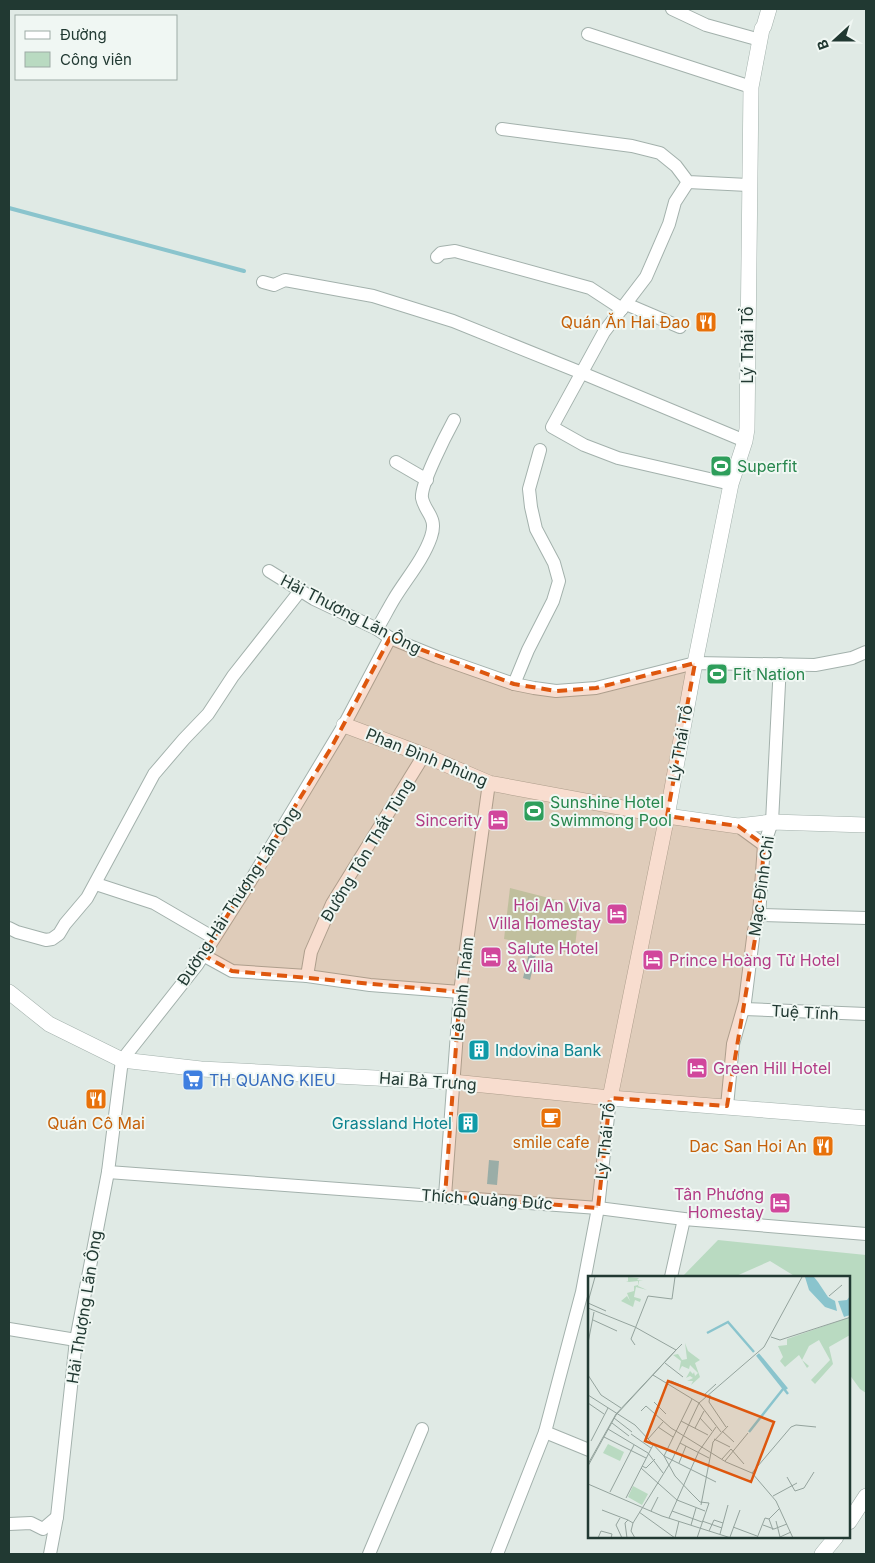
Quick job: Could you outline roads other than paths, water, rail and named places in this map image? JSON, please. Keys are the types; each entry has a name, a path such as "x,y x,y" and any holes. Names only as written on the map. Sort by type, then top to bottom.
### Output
{"street":[{"path":"672,9 706,25 760,40"},
{"name":"Lý Thái Tổ","path":"497,1554 545,1432 582,1292 598,1208 610,1098 731,484 745,441 751,87 760,40 769,9"},
{"path":"588,34 751,87"},
{"path":"502,129 632,146 660,153 676,166 688,182"},
{"path":"688,182 748,185"},
{"path":"688,182 676,202 669,224 646,277 604,332 552,427 584,445 618,458 731,484"},
{"path":"437,257 441,253 455,251 570,281 590,288 624,307 680,327"},
{"path":"263,282 274,284 285,280 373,296 453,321 745,441"},
{"path":"377,629 393,600 420,560 431,537 434,525 422,498 423,489 439,448 454,420"},
{"path":"514,684 528,650 553,601 558,580 554,563 536,529 531,507 529,489 540,450"},
{"path":"396,462 427,480"},
{"name":"Hải Thượng Lãn Ông","path":"269,571 300,591 377,629 390,638 514,684 556,692 596,688 695,663 815,665 852,658 866,652"},
{"path":"9,928 38,939 46,940 52,939 59,934 65,924 88,898 154,774 208,714 233,676 300,591"},
{"name":"Đường Hải Thượng Lãn Ông","path":"122,1060 203,955 248,885 344,725 390,638"},
{"name":"Mạc Đĩnh Chi","path":"727,1106 733,1044 744,1009 754,930 759,915 764,845 772,822 780,664"},
{"name":"Phan Đình Phùng","path":"344,725 424,755 489,783 667,816 738,826 772,822 866,824"},
{"name":"Đường Tôn Thất Tùng","path":"307,976 311,952 332,904 424,755"},
{"name":"Lê Đình Thám","path":"444,1196 460,992 489,783"},
{"path":"738,826 764,845"},
{"path":"96,884 154,903 214,938"},
{"path":"759,915 866,918"},
{"path":"203,955 232,971 307,976 460,992"},
{"name":"Hai Bà Trưng","path":"9,992 49,1024 122,1060 201,1069 453,1082 610,1098 866,1118"},
{"name":"Tuệ Tĩnh","path":"744,1009 866,1014"},
{"name":"Hải Thượng Lãn Ông","path":"50,1554 57,1517 76,1340 108,1172 122,1060"},
{"name":"Thích Quảng Đức","path":"108,1172 598,1208 684,1219 866,1234"},
{"path":"671,1276 684,1219"},
{"path":"9,1329 76,1340"},
{"path":"369,1554 422,1429"},
{"path":"545,1432 588,1450"},
{"path":"850,1520 866,1496"},
{"path":"9,1524 32,1523 43,1529 57,1517"},
{"path":"822,1554 830,1538"}],"water":[{"path":"529,953 536,954 530,980 523,978"},
{"path":"489,1160 499,1161 497,1185 487,1184"}],"waterway":[{"path":"9,208 244,271"}],"place":[{"name":"Quán Ăn Hai Ðao","path":"706,322"},
{"name":"Superfit","path":"721,466"},
{"name":"Fit Nation","path":"717,674"},
{"name":"Sunshine Hotel Swimmong Pool","path":"534,811"},
{"name":"Sincerity","path":"498,820"},
{"name":"Hoi An Viva Villa Homestay","path":"617,914"},
{"name":"Salute Hotel & Villa","path":"491,957"},
{"name":"Prince Hoàng Tử Hotel","path":"653,960"},
{"name":"Indovina Bank","path":"479,1050"},
{"name":"Green Hill Hotel","path":"697,1068"},
{"name":"TH QUANG KIEU","path":"193,1080"},
{"name":"Quán Cô Mai","path":"96,1099"},
{"name":"smile cafe","path":"551,1118"},
{"name":"Grassland Hotel","path":"468,1123"},
{"name":"Dac San Hoi An","path":"823,1146"},
{"name":"Tân Phương Homestay","path":"780,1203"}]}
